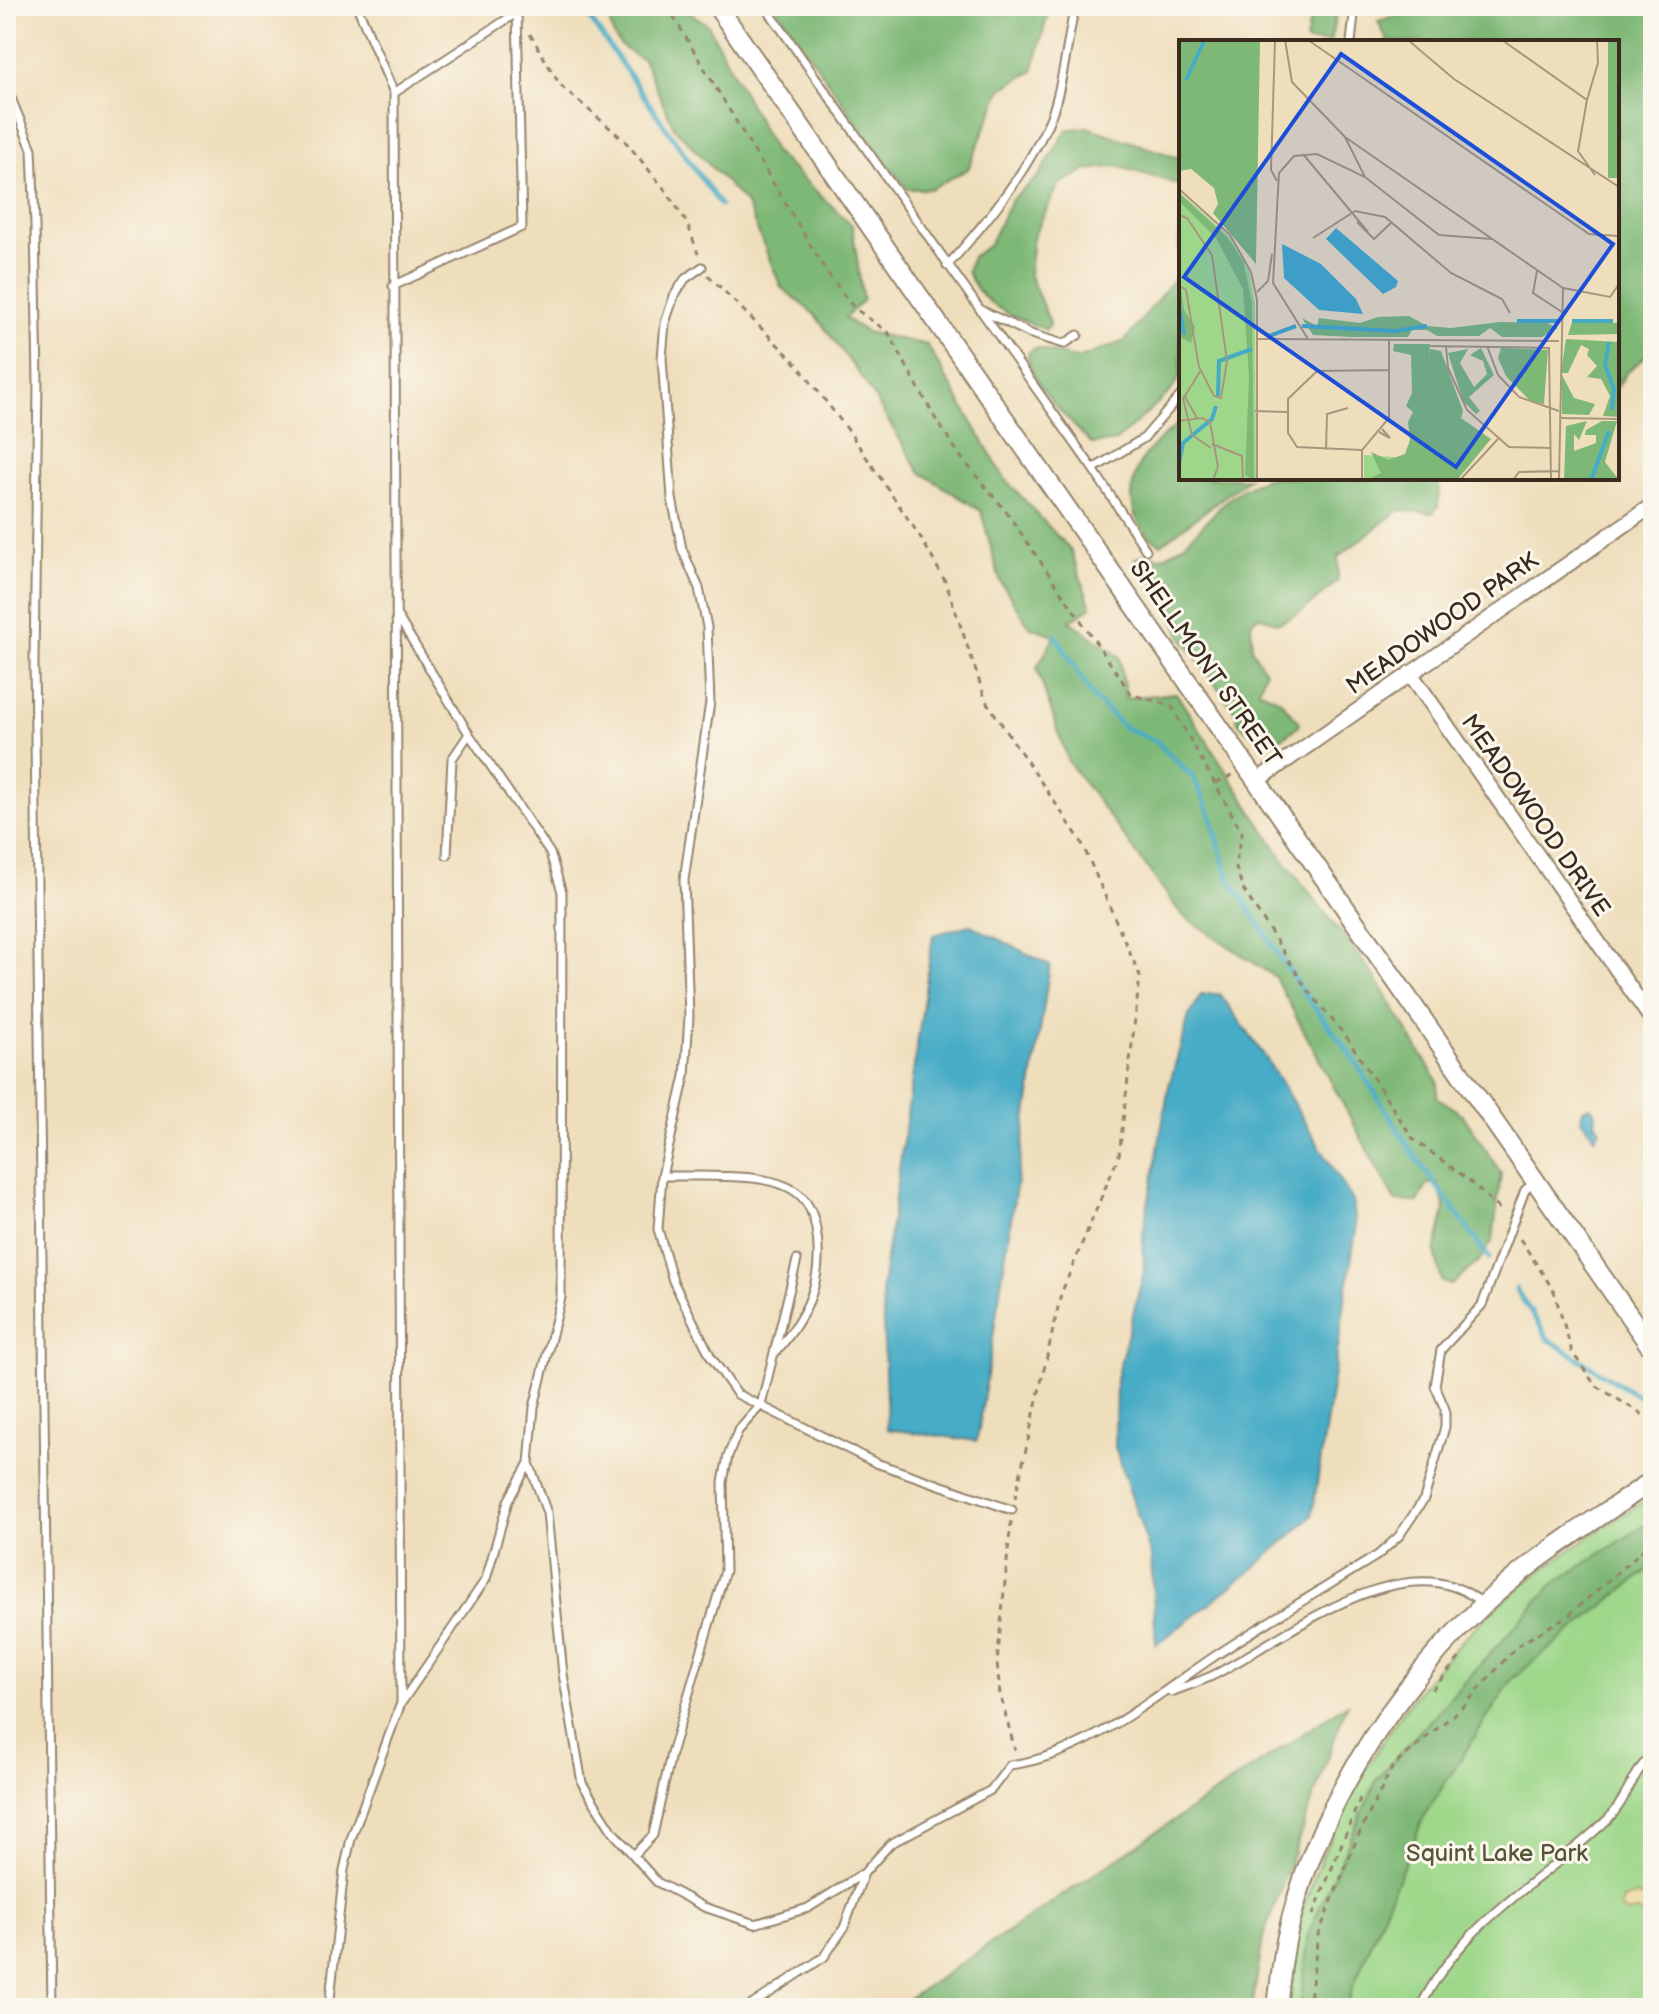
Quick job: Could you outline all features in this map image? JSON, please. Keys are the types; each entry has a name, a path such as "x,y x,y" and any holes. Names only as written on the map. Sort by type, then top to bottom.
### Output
{"street":[{"name":"SHELLMONT STREET","path":"717,6 1653,1350"},
{"name":"MEADOWOOD PARK","path":"1258,780 1653,505"},
{"name":"MEADOWOOD DRIVE","path":"1410,673 1653,1021"},
{"path":"1277,2008 1287,1935 1308,1870 1362,1754 1397,1701 1478,1610 1520,1573 1653,1480"}],"lane":[{"path":"357,6 394,93 393,503 398,617 401,1703"},
{"path":"394,93 527,6"},
{"path":"765,6 1093,469 1146,550"},
{"path":"947,266 972,239 1029,158 1052,113 1075,6"},
{"path":"1351,40 1355,6"},
{"path":"393,286 522,227 517,12"},
{"path":"6,86 32,149 35,226 38,382 34,661 52,2008"},
{"path":"702,267 685,279 674,296 665,323 662,358 672,498 682,549 699,588 707,627 710,702 684,880 689,1017 685,1076 662,1176 658,1229 673,1281 711,1357 737,1394 876,1463 1012,1510"},
{"path":"979,309 1031,334 1064,344 1078,335"},
{"path":"1093,469 1144,438 1179,397"},
{"path":"329,2008 344,1870 351,1839 401,1703 486,1579 508,1501 529,1463 534,1407 561,1298 562,892 550,853 469,734 398,617"},
{"path":"447,855 452,759 469,734"},
{"path":"662,1176 769,1180 796,1191 808,1206 820,1248 818,1275 812,1300 797,1327 774,1355"},
{"path":"529,1463 547,1513 563,1674 582,1783 613,1832 657,1882 674,1893 755,1924 808,1908 864,1873 890,1844 929,1820 967,1806 991,1790 1010,1765 1037,1761 1068,1749 1161,1696 1213,1658 1378,1555 1413,1517 1434,1473 1445,1427 1445,1409 1435,1386 1441,1350 1482,1305 1525,1190 1536,1181"},
{"path":"634,1855 653,1835 671,1754 725,1571 723,1482 728,1456 738,1431 761,1405 797,1260"},
{"path":"1161,1696 1213,1675 1350,1599 1388,1585 1439,1584 1465,1592 1478,1610"},
{"path":"1420,2008 1451,1954 1479,1925 1562,1860 1612,1815 1627,1786 1653,1754"},
{"path":"747,2008 824,1957 844,1928 864,1873"}],"path":[{"path":"667,6 826,271 854,308 888,332 942,428 1005,510 1108,664 1132,695 1171,705 1242,832 1235,865 1243,889 1307,989 1347,1038 1413,1139 1466,1178 1506,1216"},
{"path":"517,12 560,85 625,141 667,192 688,225 702,267 716,286 796,363 848,430 921,538 946,583 986,701 1081,841 1140,976 1119,1155 1061,1294 1012,1510 997,1663 1000,1694 1015,1748 1010,1765"},
{"path":"1216,783 1241,772"},
{"path":"1520,1239 1554,1291 1572,1352 1595,1385 1653,1421"},
{"path":"1309,2008 1318,1935 1358,1836 1393,1766 1466,1704 1517,1646 1569,1615 1653,1541"},
{"path":"1430,1692 1466,1650"},
{"path":"1308,1927 1364,1790"}],"green space":[{"path":"609,6 680,6 708,25 775,153 852,225 863,300 845,318 866,332 927,345 1005,479 1071,551 1091,607 1070,621 1119,656 1126,698 1176,693 1283,859 1373,974 1438,1082 1437,1097 1463,1115 1501,1173 1493,1240 1479,1261 1451,1285 1442,1282 1435,1253 1445,1209 1438,1183 1428,1184 1418,1202 1395,1201 1275,977 1182,915 1068,761 1037,668 1055,635 1030,627 1000,581 981,511 920,472 864,381 815,315 781,287 747,205 674,127 643,59 621,45 612,33"},
{"path":"775,6 1050,6 1033,71 1002,88 968,169 930,189 908,189 864,133"},
{"path":"1312,6 1338,6 1330,40 1306,40"},
{"path":"1399,6 1653,6 1653,350 1626,373 1619,385 1619,40 1387,40 1378,21 1401,14"},
{"path":"1087,127 1179,158 1179,184 1117,166 1087,170 1059,184 1033,237 1029,274 1050,323 1046,330 999,309 981,294 967,271 972,257 989,245 1011,200 1038,177 1067,130"},
{"path":"1179,244 1179,378 1171,391 1116,441 1092,444 1042,388 1029,363 1028,352 1036,348 1078,359 1125,341 1177,275"},
{"path":"1179,423 1179,480 1246,480 1161,544 1149,537 1141,527 1132,502 1132,489 1140,463"},
{"path":"1261,480 1444,480 1439,481 1438,506 1433,513 1399,510 1338,557 1338,581 1304,610 1279,623 1258,616 1251,623 1252,649 1265,671 1259,690 1280,700 1299,722 1298,727 1283,737 1261,741 1238,723 1237,714 1182,638 1163,591 1135,559 1148,553 1159,558 1180,547 1243,489"},
{"name":"Squint Lake Park","path":"1653,1495 1653,2008 1283,2008 1292,1953 1327,1845 1353,1792 1416,1694 1452,1651 1529,1580"},
{"path":"1653,1520 1653,1566 1513,1678 1425,1814 1350,1994 1348,2008 1300,2008 1309,1932 1377,1779 1552,1585"},
{"path":"1347,1704 1263,1938 1252,2008 895,2008"}],"sand":[{"path":"1637,1895 1651,1904 1652,1912 1647,1916 1637,1911 1627,1914 1620,1909 1623,1900"}],"water":[{"path":"970,925 1050,965 977,1441 887,1429 882,1287 933,935"},
{"path":"1220,994 1264,1055 1353,1201 1356,1229 1312,1516 1251,1571 1156,1645 1151,1556 1115,1447 1116,1379 1144,1272 1143,1234 1169,1086 1189,1016 1201,995"},
{"path":"1590,1106 1596,1113 1595,1122 1600,1130 1595,1137 1581,1119 1583,1109"}],"waterway":[{"path":"581,6 720,205"},
{"path":"1056,636 1093,697 1125,728 1156,741 1193,777 1210,812 1228,876 1302,991 1352,1056 1410,1149 1489,1258"},
{"path":"1516,1289 1548,1339 1638,1396 1653,1391"}]}
